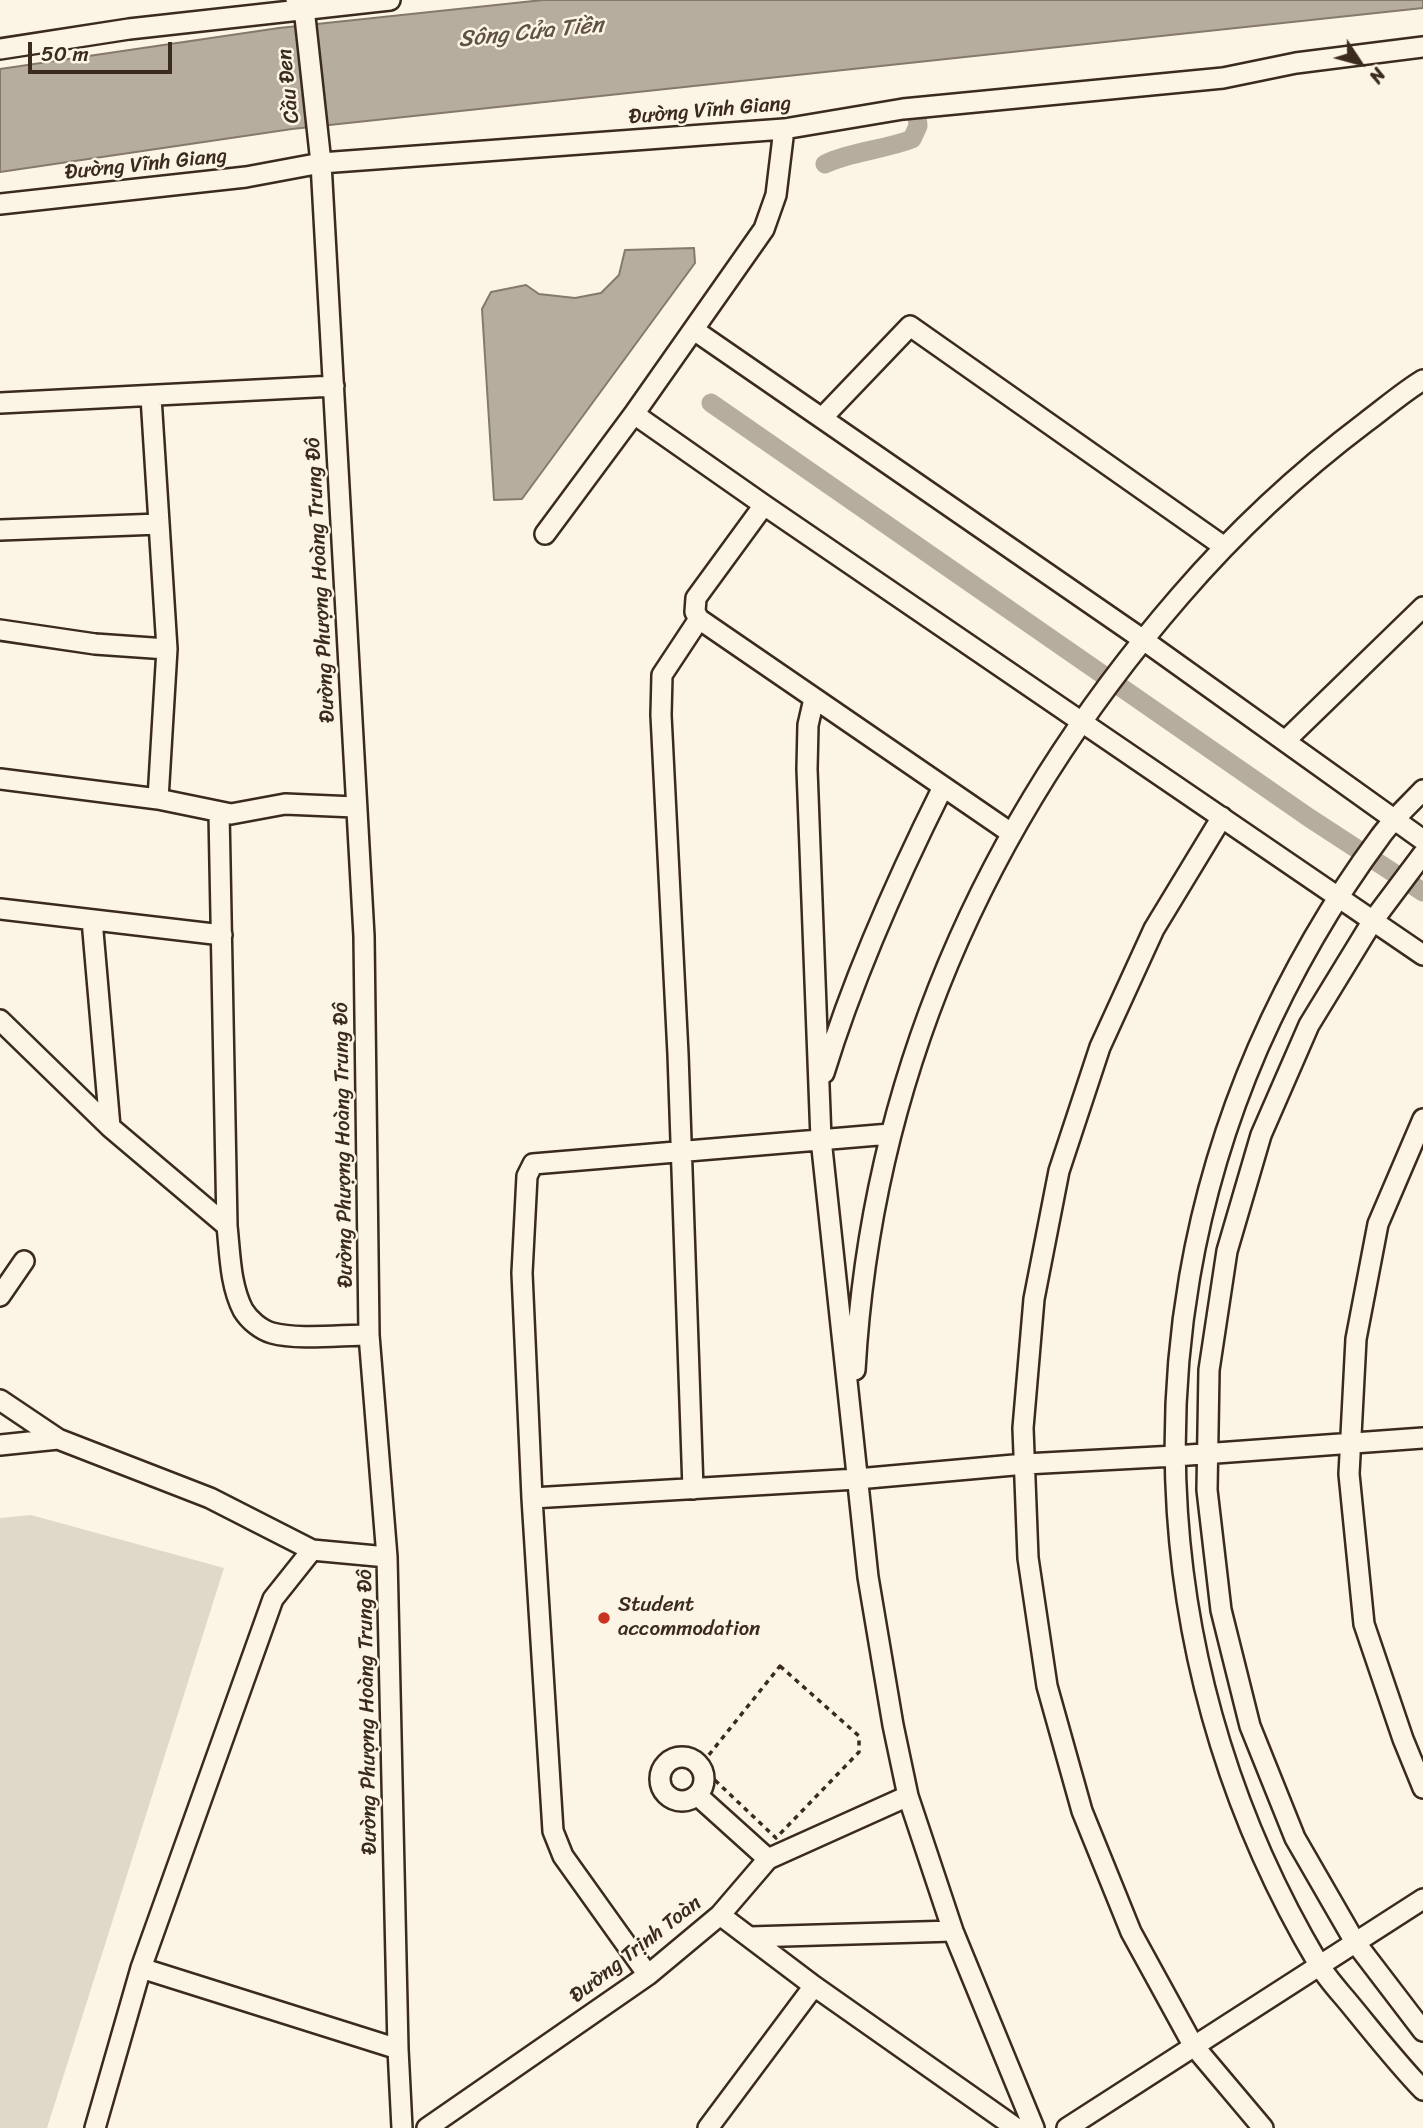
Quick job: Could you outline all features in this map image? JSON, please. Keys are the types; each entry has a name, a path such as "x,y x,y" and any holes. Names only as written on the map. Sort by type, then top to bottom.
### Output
{"street":[{"path":"0,49 300,4 390,0"},
{"name":"Cầu Đen","path":"300,4 306,28 321,163"},
{"name":"Đường Vĩnh Giang","path":"0,204 247,177 321,163 784,129 903,109 1223,78 1296,64 1423,47"},
{"path":"545,534 753,247 772,212 784,129"},
{"name":"Đường Phượng Hoàng Trung Đô","path":"321,163 364,936 369,1335 387,1557 402,2128"},
{"path":"822,418 910,326 1223,546"},
{"path":"694,330 822,418 1137,646 1285,741 1423,840"},
{"path":"854,1448 855,1366 863,1273 872,1215 890,1134 935,991 978,895 1011,833 1083,722 1137,646 1223,546 1315,461 1423,380"},
{"path":"0,403 334,386"},
{"path":"151,397 167,649 158,800"},
{"path":"634,414 1423,955"},
{"path":"764,505 696,598 695,612 699,619 1011,833"},
{"path":"0,530 159,524"},
{"path":"1285,741 1423,607"},
{"path":"693,1489 678,1054 661,715 662,675 699,619"},
{"path":"0,630 95,644 167,649"},
{"path":"814,699 808,725 807,769 821,1139 870,1590 908,1796 953,1931 1034,2128"},
{"path":"0,779 158,800 219,812 241,813 285,804 355,807"},
{"path":"819,1088 840,1020 860,970 943,787"},
{"path":"1423,790 1381,835 1337,898 1281,996 1236,1099 1203,1207 1182,1318 1174,1430 1178,1543 1195,1654 1225,1763 1266,1868 1319,1967 1423,2090"},
{"path":"219,812 227,1226 235,1288 244,1313 269,1333 369,1335"},
{"path":"1222,817 1154,929 1105,1035 1059,1171 1034,1298 1023,1428 1028,1558 1047,1686 1082,1811 1131,1932 1193,2045 1263,2128"},
{"path":"1420,857 1372,922 1309,1025 1261,1135 1227,1251 1209,1370 1207,1490 1221,1610 1251,1727 1295,1838 1355,1942 1423,2031"},
{"path":"0,909 222,935"},
{"path":"92,920 110,1127"},
{"path":"0,1020 110,1127 227,1226"},
{"path":"1423,1119 1378,1224 1356,1339 1349,1475 1364,1624 1403,1739 1423,1788"},
{"path":"648,1975 564,1856 553,1831 532,1498 522,1273 527,1176 533,1164 890,1134"},
{"path":"0,1296 24,1261"},
{"path":"0,1399 58,1439 210,1498 312,1550 387,1557"},
{"path":"532,1498 857,1479 1025,1464 1423,1438"},
{"path":"0,1445 58,1439"},
{"path":"95,2128 141,1968 273,1599 312,1550"},
{"path":"687,1758 700,1766 704,1784 697,1795 683,1801 669,1796 661,1784 661,1776 663,1769 673,1759 687,1758"},
{"path":"697,1795 768,1859"},
{"name":"Đường Trịnh Toàn","path":"427,2128 648,1975 720,1915 768,1859 908,1796"},
{"path":"1067,2128 1423,1899"},
{"path":"720,1915 814,1986 1016,2128"},
{"path":"750,1937 953,1931"},
{"path":"141,1968 398,2049"},
{"path":"708,2128 814,1986"}],"path":[{"path":"780,1666 859,1736 859,1752 776,1838 700,1766 780,1666"}],"shaded area":[{"path":"31,1515 224,1568 47,2128 0,2128 0,1518"}],"water":[{"name":"Sông Cửa Tiền","path":"543,0 1423,0 1423,8 292,129 0,172 0,69 279,28"},
{"path":"694,248 695,263 522,499 494,500 482,309 491,292 526,285 539,294 575,298 601,293 619,275 625,250"}],"waterway":[{"path":"825,164 912,139 918,126 917,114"},
{"path":"711,403 1308,817 1423,892"}],"place":[{"name":"Student accommodation","path":"604,1618"}]}
